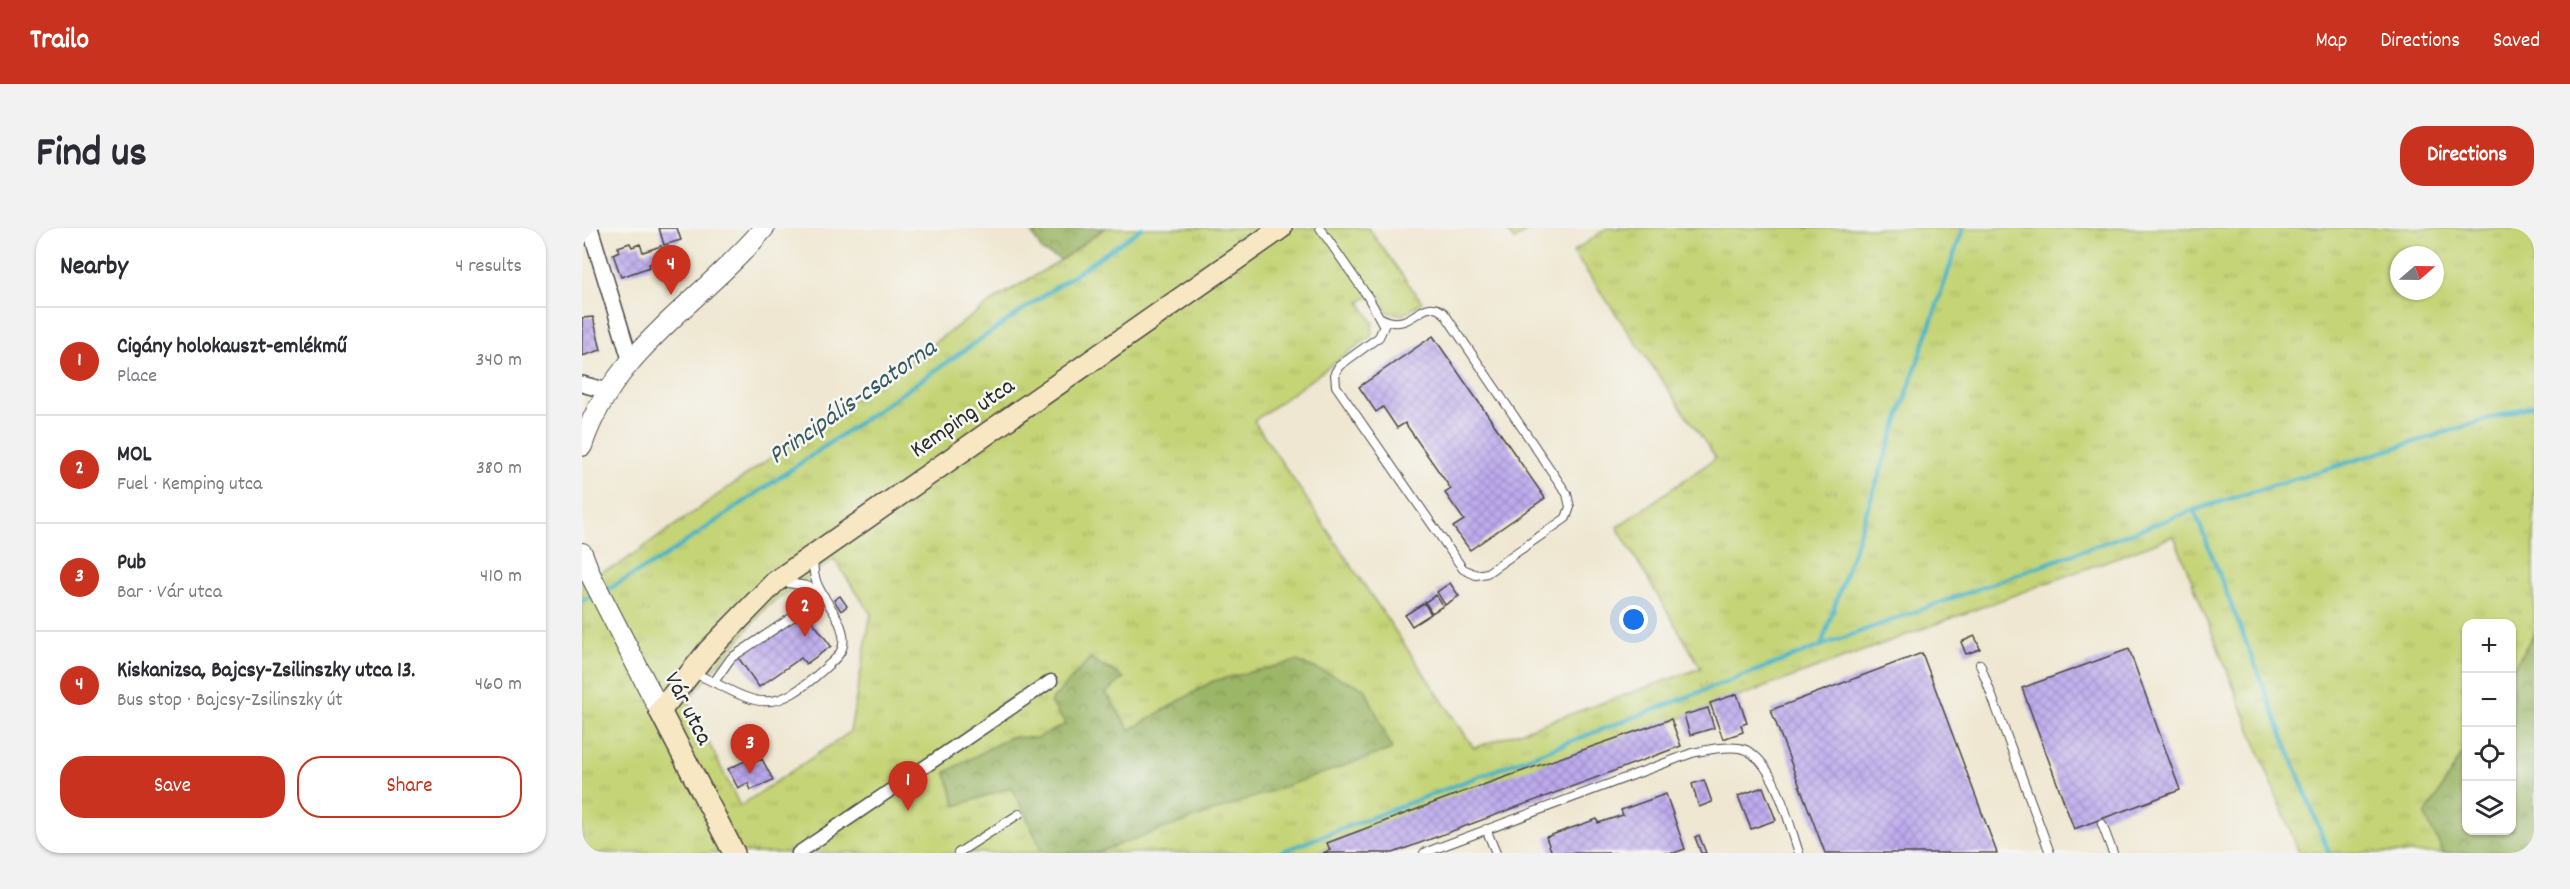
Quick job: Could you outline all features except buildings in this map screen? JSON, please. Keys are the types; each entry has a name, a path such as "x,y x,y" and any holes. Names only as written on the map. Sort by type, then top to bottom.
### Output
{"main road":[{"name":"Kemping utca","path":"660,711 690,671 775,582 1281,228"},
{"name":"Vár utca","path":"660,711 734,853"}],"street":[{"path":"590,228 630,359"},
{"path":"582,446 595,413 607,391 630,359 745,250 764,228"},
{"path":"582,384 607,391"},
{"name":"Vár utca","path":"582,554 612,619 660,711"},
{"path":"798,853 1051,681"}],"lane":[{"path":"1320,228 1381,318 1384,326 1382,333 1339,366 1335,373 1336,386 1463,569 1476,575 1487,573 1566,518 1570,507 1567,494 1444,314 1436,309 1426,308 1404,322 1395,324 1381,318"},
{"path":"690,671 755,702 770,702 782,698 811,681 843,649 841,626 822,594 813,566 815,552"},
{"path":"775,582 807,586 822,594"},
{"path":"714,682 731,658 822,594"},
{"path":"1980,664 2050,853"},
{"path":"1424,853 1692,753 1716,748 1740,748 1756,755 1770,772 1799,853"},
{"path":"958,853 1019,814"},
{"path":"2102,824 2113,853"},
{"path":"1486,829 1496,853"}],"green space":[{"path":"1029,228 1105,228 1061,260 1042,251"},
{"path":"1105,228 1368,228 1422,302 1403,315 1388,312 1374,293 1360,302 1373,323 1371,336 1254,421 1474,748 1701,668 1617,527 1716,458 1573,252 1607,228 2534,228 2534,633 2516,664 2516,619 2462,619 2462,754 2426,816 2444,853 2299,853 2174,536 1316,853 582,853 582,578 617,566 999,297 1061,260","holes":["834,559 871,614 850,732 740,806 688,701 766,607"]},
{"path":"1505,228 1531,228 1514,240"},
{"path":"2534,633 2534,853 2444,853 2425,816 2462,754 2462,835 2516,835 2516,664"},
{"path":"1090,658 1124,678 1106,693 1130,730 1213,681 1297,661 1365,688 1392,749 1095,853 1043,853 1012,787 956,806 946,772 1010,737 1037,738 1066,724 1050,702"}],"waterway":[{"name":"Principális-csatorna","path":"605,591 664,557 1142,228"},
{"path":"1821,646 1963,228"},
{"path":"1278,853 1821,646 2194,510 2534,405"},
{"path":"2194,510 2329,853"},
{"name":"Principális-csatorna","path":"582,601 594,595"}],"place":[{"name":"Kiskanizsa, Bajcsy-Zsilinszky utca 13.","path":"671,295"},
{"name":"MOL","path":"805,637"},
{"name":"Pub","path":"750,774"},
{"name":"Cigány holokauszt-emlékmű","path":"908,811"}]}
